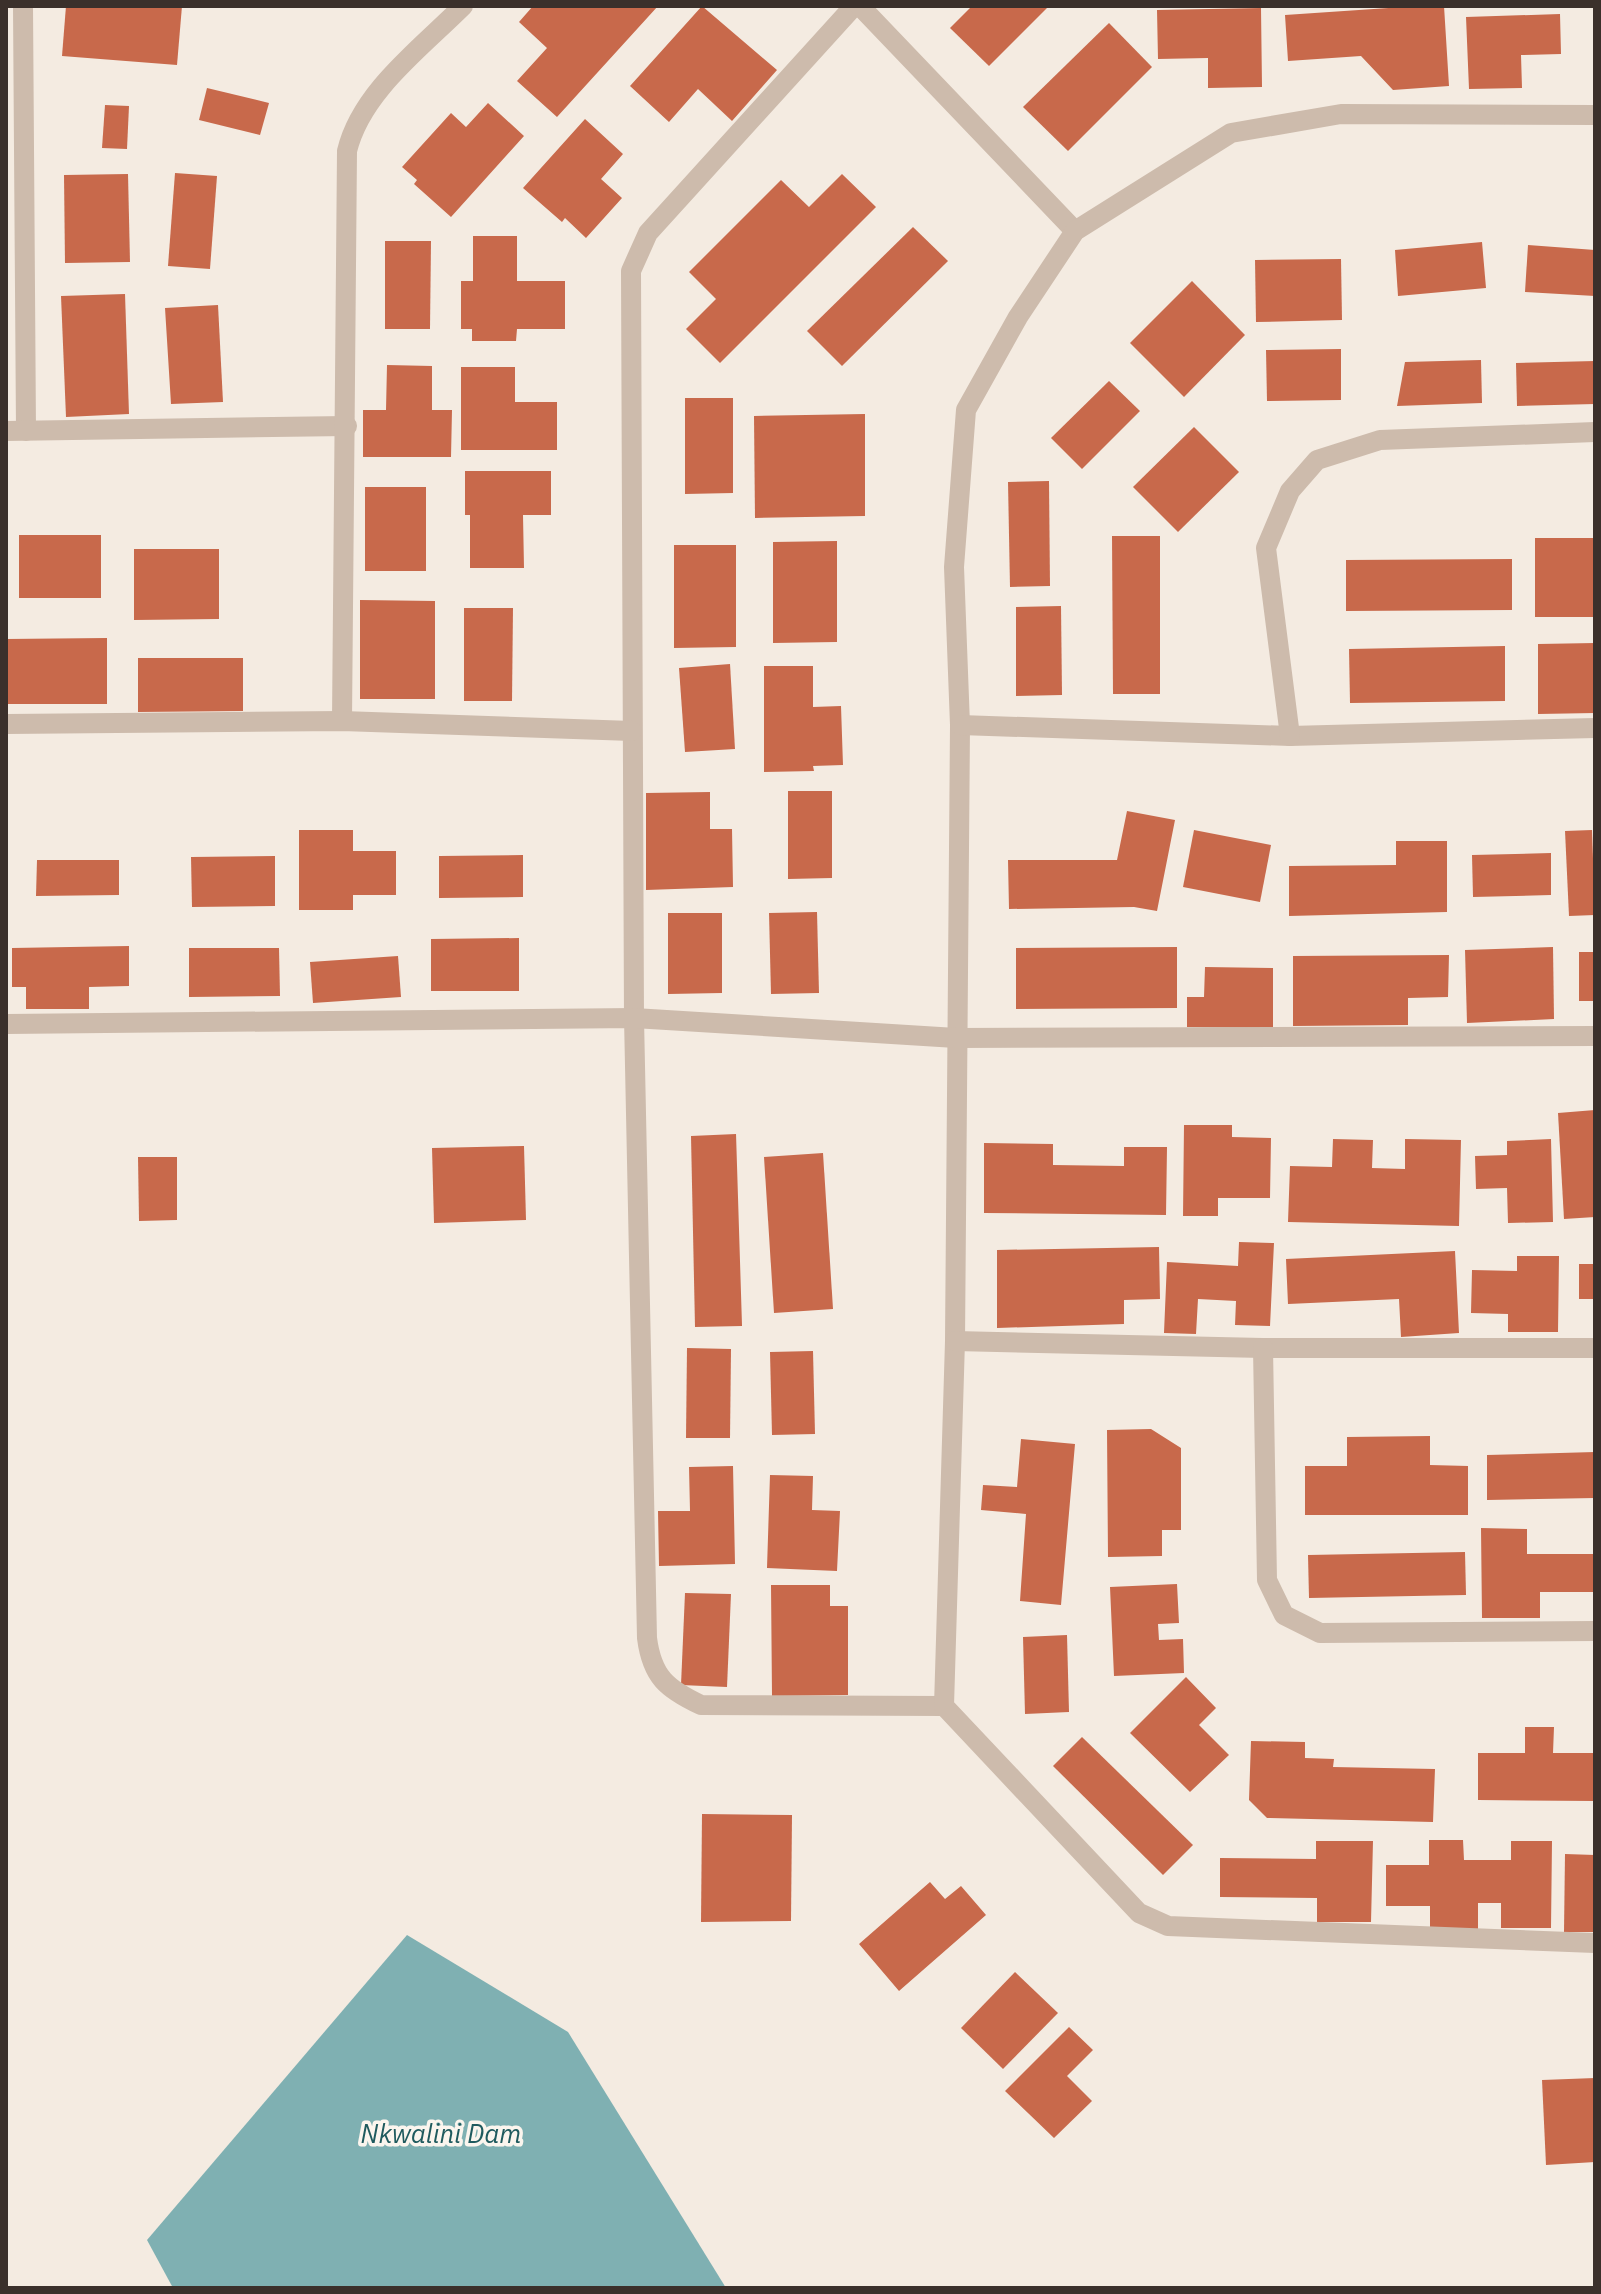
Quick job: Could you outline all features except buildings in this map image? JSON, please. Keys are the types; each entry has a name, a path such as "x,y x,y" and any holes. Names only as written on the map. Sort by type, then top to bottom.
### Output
{"street":[{"path":"23,6 14,132 16,431 347,426"},
{"path":"944,1706 701,1705 670,1691 650,1660 634,1018 631,271 648,233 857,6 1075,231"},
{"path":"342,721 347,426 347,151 353,125 366,105 449,11"},
{"path":"1595,115 1341,114 1231,133 1075,231 1018,317 966,410 954,567 960,725 955,1341 944,1706 1139,1913 1168,1926 1595,1943"},
{"path":"1290,736 1266,548 1290,491 1317,460 1380,440 1595,432"},
{"path":"6,724 342,721 632,731"},
{"path":"960,725 1290,736 1595,728"},
{"path":"6,1024 634,1018 956,1038 1595,1036"},
{"path":"955,1341 1263,1348 1595,1348"},
{"path":"1263,1348 1267,1580 1284,1615 1320,1633 1595,1631"}],"water":[{"name":"Nkwalini Dam","path":"407,1935 568,2032 726,2288 173,2288 147,2240"}]}
